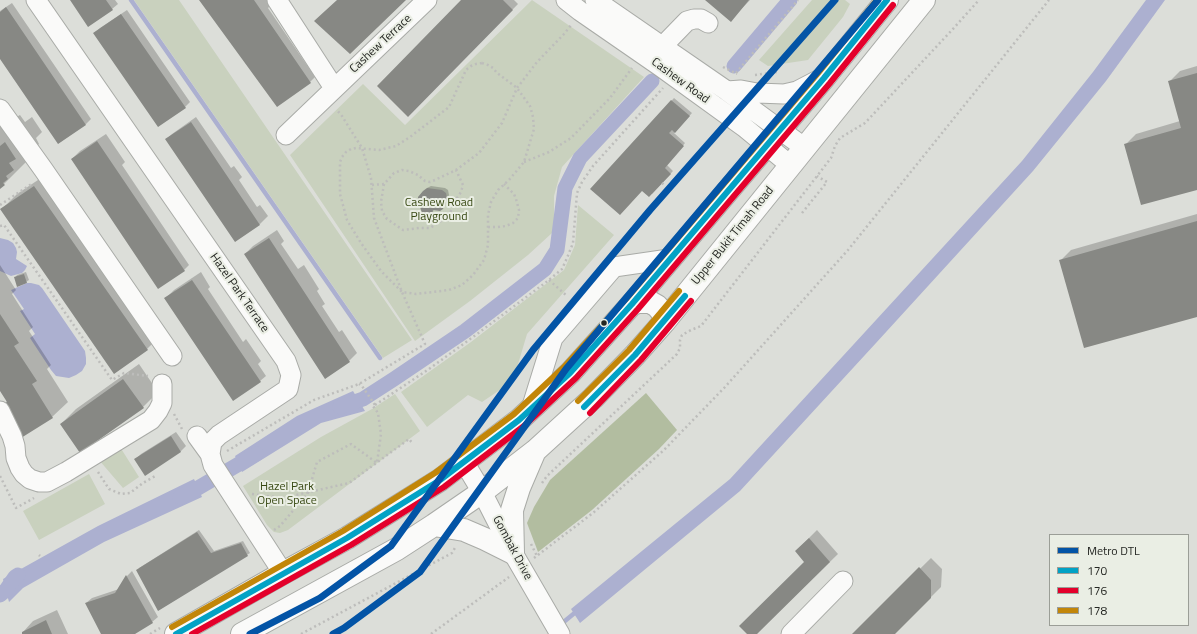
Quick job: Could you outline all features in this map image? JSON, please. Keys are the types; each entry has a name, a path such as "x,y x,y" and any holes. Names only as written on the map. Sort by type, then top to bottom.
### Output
{"highway":[{"path":"176,634 347,538 440,480 519,420 570,373 632,304 824,78 887,0"},
{"name":"Upper Bukit Timah Road","path":"242,634 397,549 434,525 482,492 535,451 593,398 635,355 665,321 924,0"},
{"path":"632,304 638,302 650,302 657,306 662,312 665,321"},
{"path":"434,525 464,530 514,553 512,510 519,488 535,451"}],"street":[{"name":"Hazel Park Terrace","path":"36,0 286,361 291,375 288,389 218,435 212,442 211,460"},
{"path":"277,0 330,92"},
{"name":"Cashew Terrace","path":"286,135 427,0"},
{"name":"Cashew Road","path":"566,0 652,59 744,127 805,148"},
{"name":"Cashew Road","path":"595,0 652,59 687,63 716,73 727,91 773,137 790,165"},
{"path":"652,59 688,20 701,19 708,23"},
{"path":"727,91 741,90 757,93 784,94 797,91 824,78"},
{"path":"0,110 43,169 172,356"},
{"path":"531,409 553,338 614,267 670,259"},
{"path":"0,411 12,436 16,458 20,468 30,479 39,482 47,482 90,458 151,420 162,404 159,385"},
{"path":"191,435 211,460 283,573"},
{"name":"Gombak Drive","path":"464,462 560,634"},
{"path":"791,634 843,580"}],"path":[{"path":"736,73 798,0"},
{"path":"538,490 547,476 677,354 680,348 680,340 682,335 701,326 831,158 835,146 840,138 865,123 979,0"},
{"path":"537,556 593,513 664,450 725,387 848,250 1048,0"},
{"path":"456,170 463,185 461,192 453,204 450,214 446,218 430,228 402,230 387,219 382,211 381,202 384,184 394,173 402,170 409,171 418,175 425,181 430,182 456,170 479,153 502,123 517,88 536,62 575,21"},
{"path":"524,162 549,152 571,138 610,98 652,59"},
{"path":"482,63 488,65 517,88 530,106 534,117 534,129 524,162 509,180 498,190 491,202 488,215 488,245 484,260 473,275 462,284 449,290 416,294 402,292 381,271 361,243 347,220 340,194 340,162 346,152 356,148 362,148 379,150 396,146 410,137 449,107 466,70 476,64 482,63"},
{"path":"748,76 777,72"},
{"path":"716,73 736,73 741,76"},
{"path":"375,405 467,342 562,269 573,243 577,193 582,182 592,166 666,85"},
{"path":"211,460 314,400 361,385 425,344 402,292 374,218 371,178 362,148 342,116 330,92"},
{"path":"802,213 827,182 817,176"},
{"path":"372,185 384,184"},
{"path":"488,227 506,226 513,223 518,218 519,210 514,194 504,184"},
{"path":"0,226 4,225 112,380 124,373 159,385 191,435"},
{"path":"549,280 567,296"},
{"path":"361,385 375,405 373,406 378,413 380,434 377,463"},
{"path":"228,488 283,498 349,483 409,439 413,444"},
{"path":"269,533 280,526 308,492 317,462 351,444 377,463"},
{"path":"90,458 109,489 121,494 130,493 157,475"},
{"path":"0,476 16,508"},
{"path":"301,634 452,552 460,541"},
{"path":"431,634 509,577"}],"green space":[{"path":"134,0 179,0 412,340 383,358"},
{"name":"Cashew Road Playground","path":"532,0 644,77 562,167 554,196 554,225 552,233 528,255 470,301 415,341 290,155 363,84 405,125"},
{"path":"812,0 845,0 850,4 843,17 808,60 768,66 759,60"},
{"path":"578,205 614,235 527,334 513,381 482,402 468,395 427,427 401,392 471,342 564,270 575,245"},
{"path":"646,393 677,430 659,449 592,510 538,552 527,523 534,507 550,480"},
{"name":"Hazel Park Open Space","path":"395,394 420,431 288,530 280,533 274,532 267,525 243,486 321,437 372,409"},
{"path":"120,447 139,477 123,488 99,460"},
{"path":"89,474 105,504 39,540 23,511"}],"water":[{"path":"1146,0 1165,0 1106,81 1033,171 740,491 580,623 571,609 730,479 1022,161 1093,72"},
{"path":"0,238 13,243 17,252 16,259 27,266 22,273 11,276 0,271"},
{"path":"27,283 39,285 42,288 85,351 86,364 82,371 76,375 69,378 56,376 30,338 35,334 20,311 24,309 11,290"},
{"path":"353,391 365,411 321,423 242,472 235,456 297,416"},
{"path":"194,479 202,497 104,542 23,588 9,602 3,579 98,526"}],"building":[{"path":"70,0 106,0 113,10 88,27"},
{"path":"199,0 254,0 311,83 277,107"},
{"path":"337,0 406,0 350,54 314,21"},
{"path":"461,0 503,0 513,10 408,117 377,86"},
{"path":"705,0 749,0 731,22"},
{"path":"6,7 86,125 58,144 0,59 0,12"},
{"path":"121,14 186,108 158,127 93,33"},
{"path":"1197,73 1197,190 1141,205 1124,144 1181,128 1168,81"},
{"path":"671,100 690,116 675,133 672,130 669,133 684,146 665,168 671,174 649,197 642,191 620,215 590,189"},
{"path":"191,122 260,225 235,242 165,139"},
{"path":"97,141 185,271 158,289 71,159"},
{"path":"5,142 16,159 9,163 14,170 6,176 8,179 3,183 5,185 0,189 0,146"},
{"path":"34,186 148,350 114,374 0,209"},
{"path":"427,188 442,190 446,193 447,198 443,209 440,211 433,210 429,220 426,221 418,201 418,197"},
{"path":"1197,221 1197,317 1084,348 1059,260"},
{"path":"269,238 350,362 325,379 244,254"},
{"path":"24,274 27,283 17,287 14,277"},
{"path":"192,280 261,382 233,401 164,298"},
{"path":"0,314 19,343 14,346 37,381 32,384 53,418 21,438 1,406 7,402 0,391"},
{"path":"123,379 144,408 80,453 60,424"},
{"path":"171,436 181,452 145,476 134,459"},
{"path":"197,532 211,553 241,543 248,556 158,611 136,570"},
{"path":"809,538 830,562 757,634 747,634 739,626 804,562 795,551"},
{"path":"919,567 931,580 931,598 895,634 852,634"},
{"path":"126,575 153,623 135,634 101,634 85,603 115,593"},
{"path":"46,620 52,634 22,634 22,632"}],"waterway":[{"path":"131,0 380,358"},
{"path":"734,66 790,0"},
{"path":"340,407 363,399 394,379 465,331 545,269 557,250 565,188 580,158 652,81"},
{"path":"180,497 256,454"},
{"path":"0,595 18,575"},
{"path":"560,625 577,611"}],"metro line":[{"name":"DTL","path":"250,634 320,598 391,546 533,350 650,210 835,0"},
{"name":"DTL","path":"333,634 344,628 420,572 566,369 878,0"}],"transit line":[{"name":"178","path":"172,627 343,531 435,473 514,414 564,367 626,299 818,73 877,0"},
{"name":"170","path":"176,634 347,538 440,480 519,420 570,373 632,304 824,78 887,0"},
{"name":"176","path":"192,634 351,545 444,487 524,426 576,378 638,309 830,83 893,5"},
{"name":"178","path":"578,401 629,350 679,291"},
{"name":"170","path":"584,407 635,355 685,296"},
{"name":"176","path":"590,413 641,360 691,301"}]}
